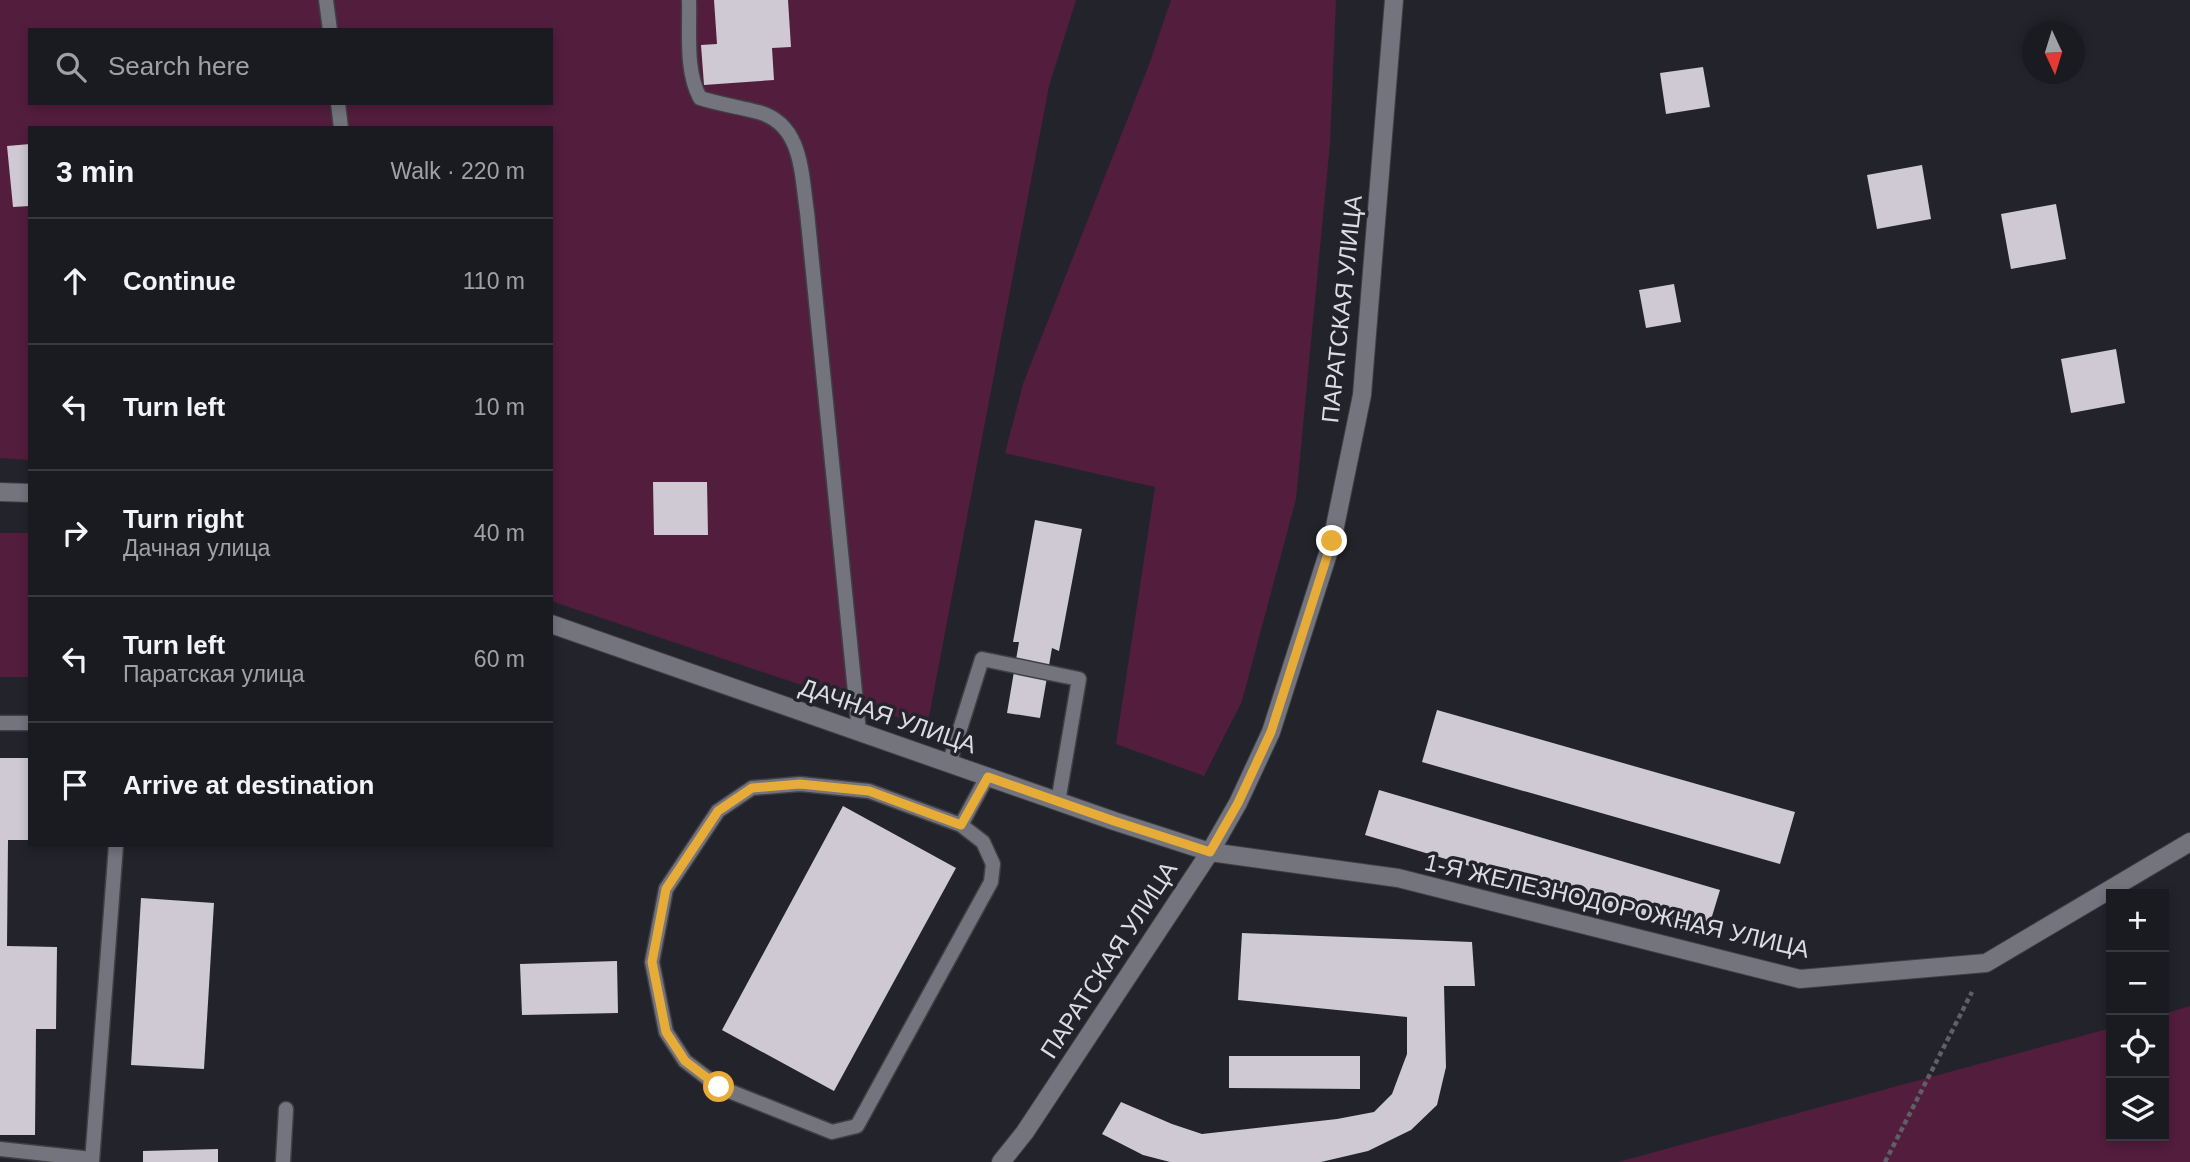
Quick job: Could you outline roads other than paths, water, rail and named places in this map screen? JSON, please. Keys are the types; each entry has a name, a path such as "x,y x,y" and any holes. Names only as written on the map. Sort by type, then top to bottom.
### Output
{"street":[{"name":"ПАРАТСКАЯ УЛИЦА","path":"1001,1162 1025,1132 1210,852 1238,803 1271,732 1332,541 1362,395 1394,0"},
{"path":"0,492 28,493"},
{"name":"ДАЧНАЯ УЛИЦА","path":"553,625 1058,802 1210,852"},
{"name":"1-Я ЖЕЛЕЗНОДОРОЖНАЯ УЛИЦА","path":"1210,852 1398,878 1800,979 1986,963 2190,842"}],"lane":[{"path":"326,0 330,28"},
{"path":"689,0 690,59 696,92 700,99 761,112 785,125 795,144 807,212 859,732"},
{"path":"338,105 341,126"},
{"path":"949,764 982,659 1079,679 1058,802"},
{"path":"0,723 28,723"},
{"path":"961,825 988,777"},
{"path":"800,784 869,791 961,825 983,842 993,864 991,882 857,1126 832,1132 719,1087 685,1061 666,1032 652,962 666,889 718,811 752,788 800,784"},
{"path":"0,1149 92,1161 116,847"},
{"path":"283,1162 286,1110"}]}
